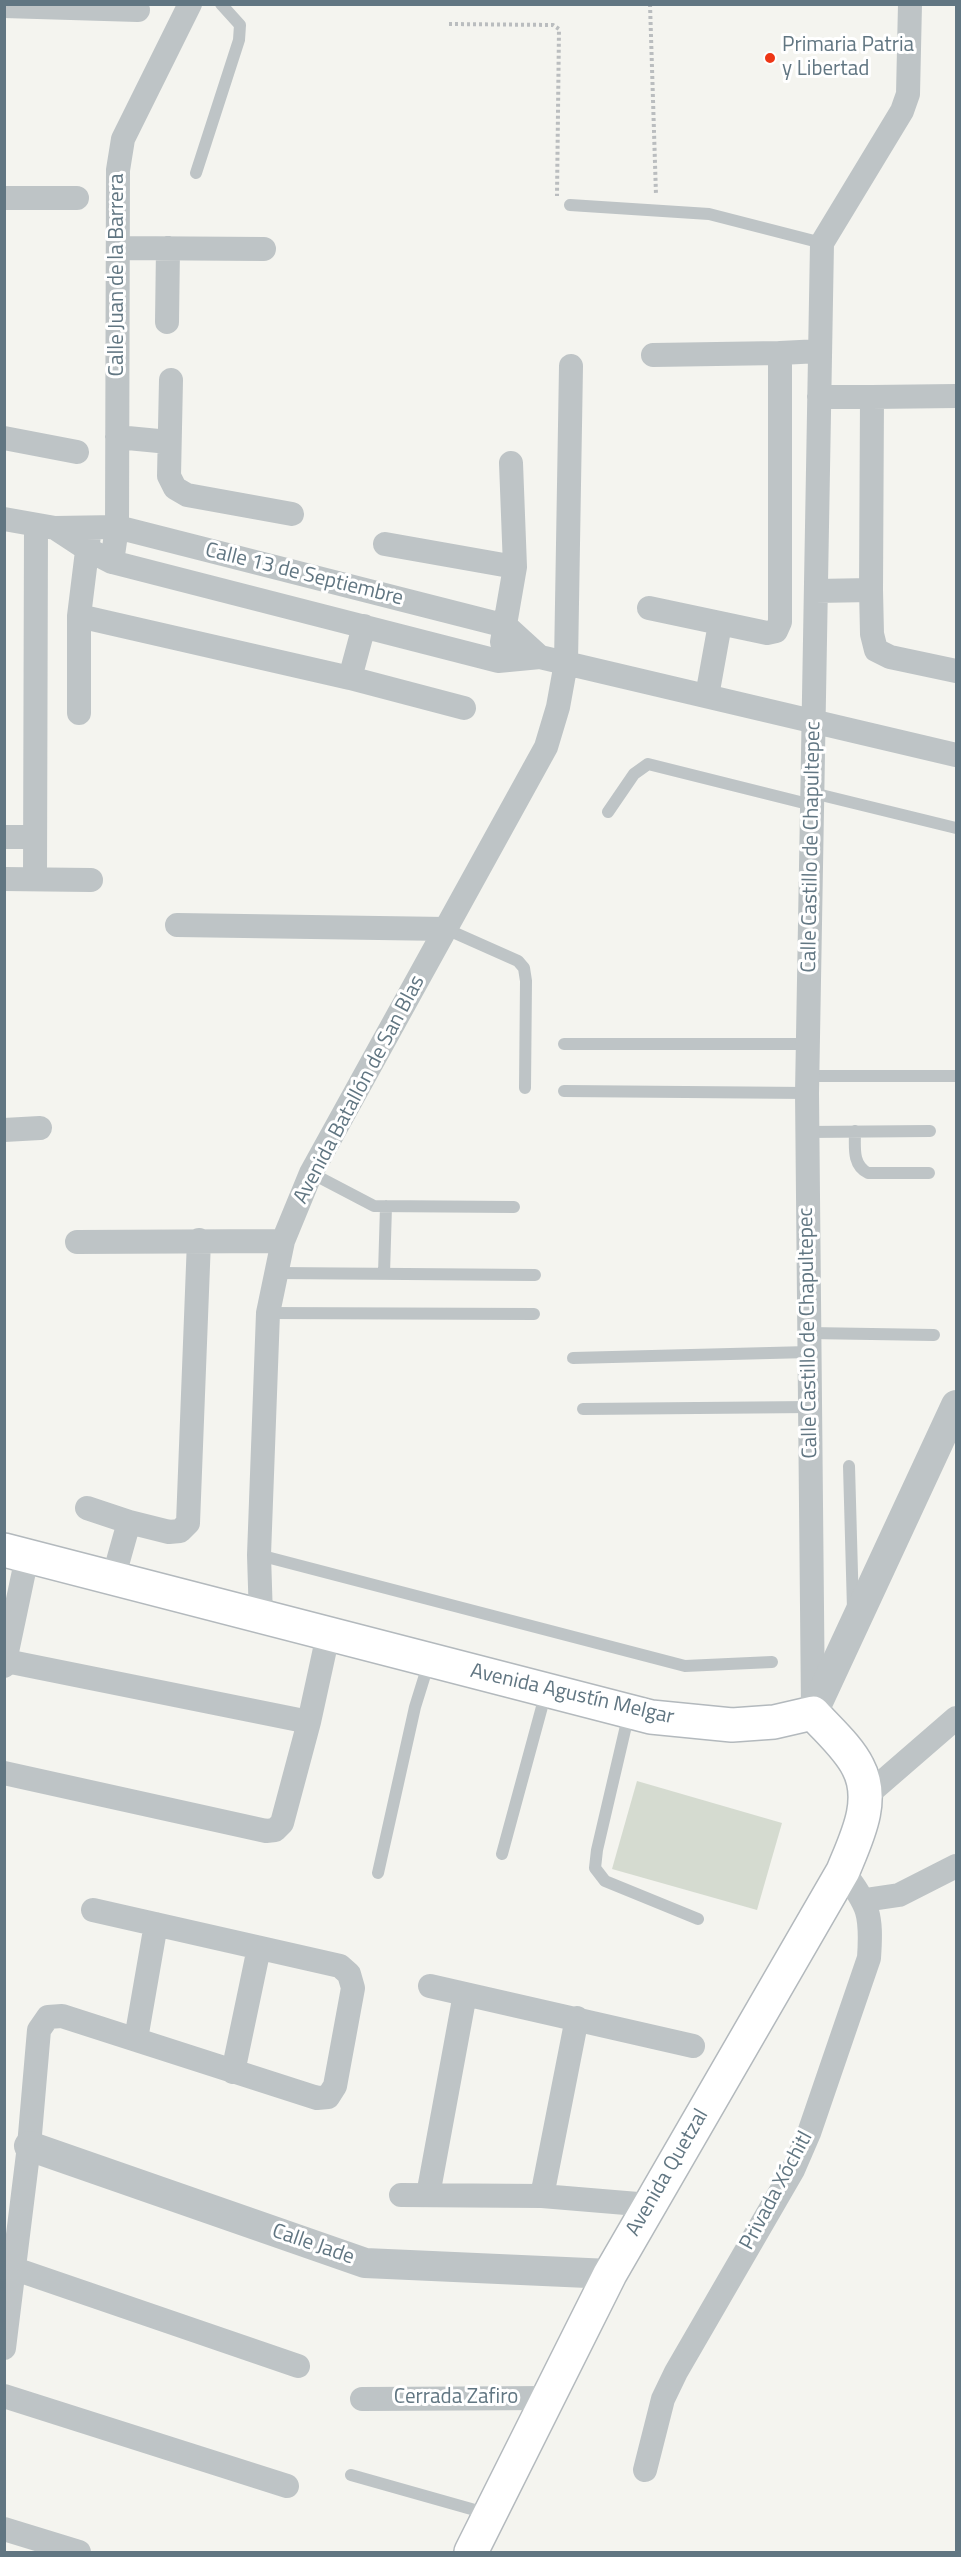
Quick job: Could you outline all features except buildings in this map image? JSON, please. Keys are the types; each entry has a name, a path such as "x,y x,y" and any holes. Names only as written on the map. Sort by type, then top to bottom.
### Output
{"main road":[{"name":"Avenida Agustín Melgar","path":"16,1554 651,1717 732,1725 774,1722 813,1713"},
{"name":"Avenida Quetzal","path":"471,2553 610,2274 843,1871 860,1831 866,1796 859,1768 813,1713"}],"street":[{"name":"Calle Juan de la Barrera","path":"112,562 117,527 118,170 123,139 190,4"},
{"path":"822,243 902,111 909,85 910,4"},
{"path":"4,6 138,10"},
{"path":"4,198 77,198"},
{"name":"Calle Castillo de Chapultepec","path":"813,1713 807,1084 822,243"},
{"path":"118,248 264,249"},
{"path":"168,248 168,322"},
{"path":"653,355 820,351"},
{"path":"649,608 720,624 776,632 780,622 780,353"},
{"name":"Avenida Batallón de San Blas","path":"261,1618 259,1555 268,1313 283,1241 311,1173 546,747 558,707 566,663 571,366"},
{"path":"171,380 170,476 175,488 187,495 292,514"},
{"path":"819,397 957,396"},
{"path":"872,397 871,590 872,634 876,650 890,657 957,671"},
{"path":"117,437 169,442"},
{"path":"4,438 77,452"},
{"path":"498,661 506,627 515,567 511,463"},
{"name":"Calle 13 de Septiembre","path":"4,519 45,526 88,538 112,562 498,661 540,657 957,755"},
{"path":"35,879 34,837 45,526"},
{"name":"Calle 13 de Septiembre","path":"88,538 117,527 506,627 540,657"},
{"path":"79,713 79,616 88,538"},
{"path":"385,544 515,567"},
{"path":"816,591 871,590"},
{"path":"79,616 351,678 464,708"},
{"path":"707,696 720,624"},
{"path":"351,678 364,626"},
{"path":"4,837 34,837"},
{"path":"4,879 92,880"},
{"path":"177,925 446,929"},
{"path":"4,1130 40,1128"},
{"path":"87,1508 170,1532 180,1531 188,1523 199,1240"},
{"path":"77,1242 283,1241"},
{"path":"813,1713 957,1405"},
{"path":"112,1579 129,1522"},
{"path":"16,1554 5,1664 309,1722"},
{"path":"4,1773 266,1831 275,1830 282,1823 309,1722 328,1635"},
{"path":"866,1796 957,1718"},
{"path":"865,1899 899,1894 957,1866"},
{"name":"Privada Xóchitl","path":"645,2470 663,2399 676,2372 793,2170 809,2133 869,1958 871,1928 865,1899 843,1871"},
{"path":"4,2348 29,2146 39,2030 48,2017 62,2016 317,2098 328,2097 335,2086 353,1988 350,1974 340,1966 93,1910"},
{"path":"136,2039 156,1924"},
{"path":"233,2072 259,1948"},
{"path":"430,1986 693,2046"},
{"path":"429,2196 465,1994"},
{"path":"542,2196 577,2018"},
{"name":"Calle Jade","path":"29,2146 365,2263 610,2274"},
{"path":"400,2194 542,2196 650,2205"},
{"path":"15,2269 298,2366"},
{"path":"4,2396 287,2486"},
{"name":"Cerrada Zafiro","path":"362,2398 550,2398"},
{"path":"4,2529 79,2553"}],"lane":[{"path":"196,173 239,40 240,25 221,4"},
{"path":"570,206 709,214 822,243"},
{"path":"608,812 634,774 648,764 957,828"},
{"path":"446,929 518,961 524,968 526,981 525,1088"},
{"path":"564,1044 808,1044"},
{"path":"564,1091 807,1084 957,1076"},
{"path":"855,1131 856,1160 860,1169 868,1173 929,1173"},
{"path":"807,1132 930,1131"},
{"path":"311,1173 374,1206 514,1207"},
{"path":"384,1274 386,1206"},
{"path":"277,1273 535,1275"},
{"path":"268,1313 534,1314"},
{"path":"573,1358 934,1335"},
{"path":"583,1409 811,1407"},
{"path":"849,1466 854,1623"},
{"path":"259,1555 685,1666 772,1662"},
{"path":"378,1873 415,1707 429,1661"},
{"path":"502,1854 546,1690"},
{"path":"629,1712 597,1850 595,1868 604,1881 698,1919"},
{"path":"351,2475 490,2514"}],"path":[{"path":"650,4 656,211"},
{"path":"449,24 553,25 559,29 557,208 570,206"}],"shaded area":[{"path":"637,1781 782,1823 757,1910 612,1869"}],"place":[{"name":"Primaria Patria y Libertad","path":"770,58"}]}
